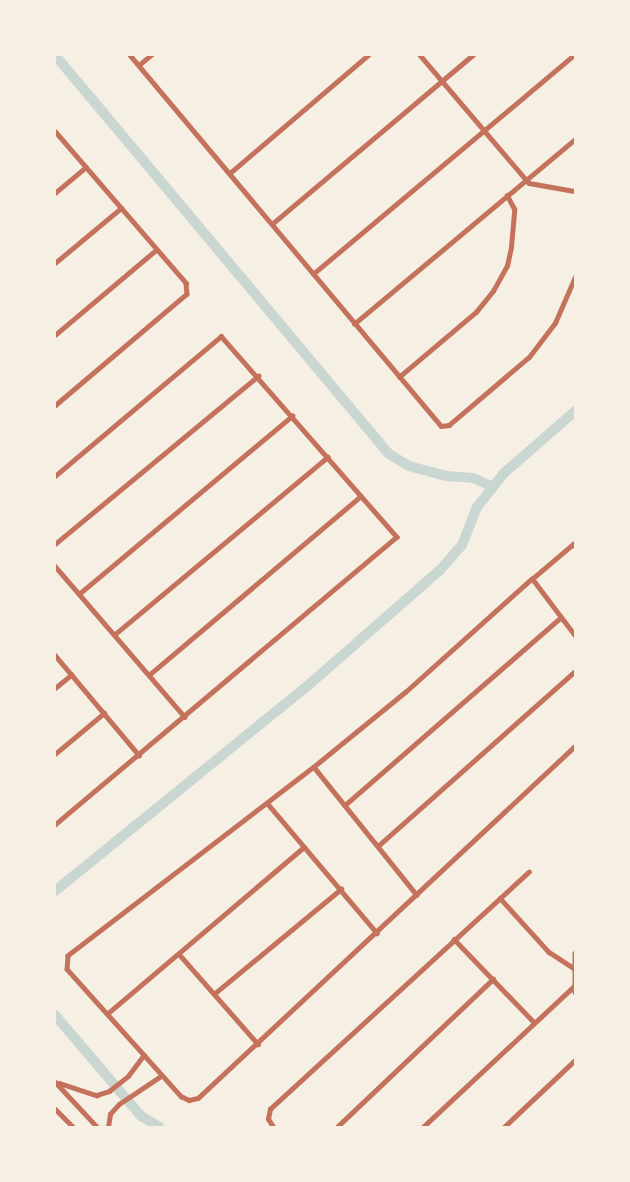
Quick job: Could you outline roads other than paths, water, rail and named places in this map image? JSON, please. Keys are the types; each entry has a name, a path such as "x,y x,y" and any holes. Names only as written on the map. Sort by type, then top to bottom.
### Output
{"street":[{"path":"130,55 436,422 449,425 520,367 538,347 562,310 575,276"},
{"path":"139,65 151,55"},
{"path":"358,55 362,60"},
{"path":"230,174 368,55"},
{"path":"420,55 526,180 536,186 575,190"},
{"path":"272,224 473,55"},
{"path":"313,274 574,55"},
{"path":"55,131 186,283 187,294 55,406"},
{"path":"354,324 575,139"},
{"path":"55,193 86,167"},
{"path":"399,377 476,312 493,291 507,266 512,247 514,209 507,196"},
{"path":"55,264 121,208"},
{"path":"55,335 156,250"},
{"path":"55,476 221,336 397,537 186,717 55,825"},
{"path":"55,544 258,376"},
{"path":"79,594 292,416"},
{"path":"114,635 328,457"},
{"path":"149,675 361,496"},
{"path":"574,544 532,579 406,692 314,767 68,956 67,969 161,1076 181,1096 189,1100 198,1098 377,933 575,746"},
{"path":"55,566 186,717"},
{"path":"532,579 575,636"},
{"path":"345,805 560,618"},
{"path":"55,656 139,755"},
{"path":"378,846 575,671"},
{"path":"55,688 71,675"},
{"path":"55,754 104,713"},
{"path":"314,767 417,895"},
{"path":"268,804 377,933"},
{"path":"107,1014 304,847"},
{"path":"273,1127 268,1118 270,1109 454,938 529,872"},
{"path":"214,994 341,889"},
{"path":"500,898 549,952 575,969"},
{"path":"454,938 534,1022"},
{"path":"575,953 575,992"},
{"path":"179,954 258,1044"},
{"path":"337,1127 493,979"},
{"path":"423,1127 574,986"},
{"path":"57,1082 96,1095 109,1091 128,1076 144,1055"},
{"path":"504,1127 575,1060"},
{"path":"108,1127 110,1114 119,1104 161,1076"},
{"path":"57,1082 97,1127"},
{"path":"55,1109 73,1127"}],"waterway":[{"path":"55,55 389,454 409,466 446,476 473,478 493,487"},
{"path":"55,891 312,682 441,569 462,545 477,507 504,473 575,411"},
{"path":"55,1015 141,1116 159,1127"}]}
